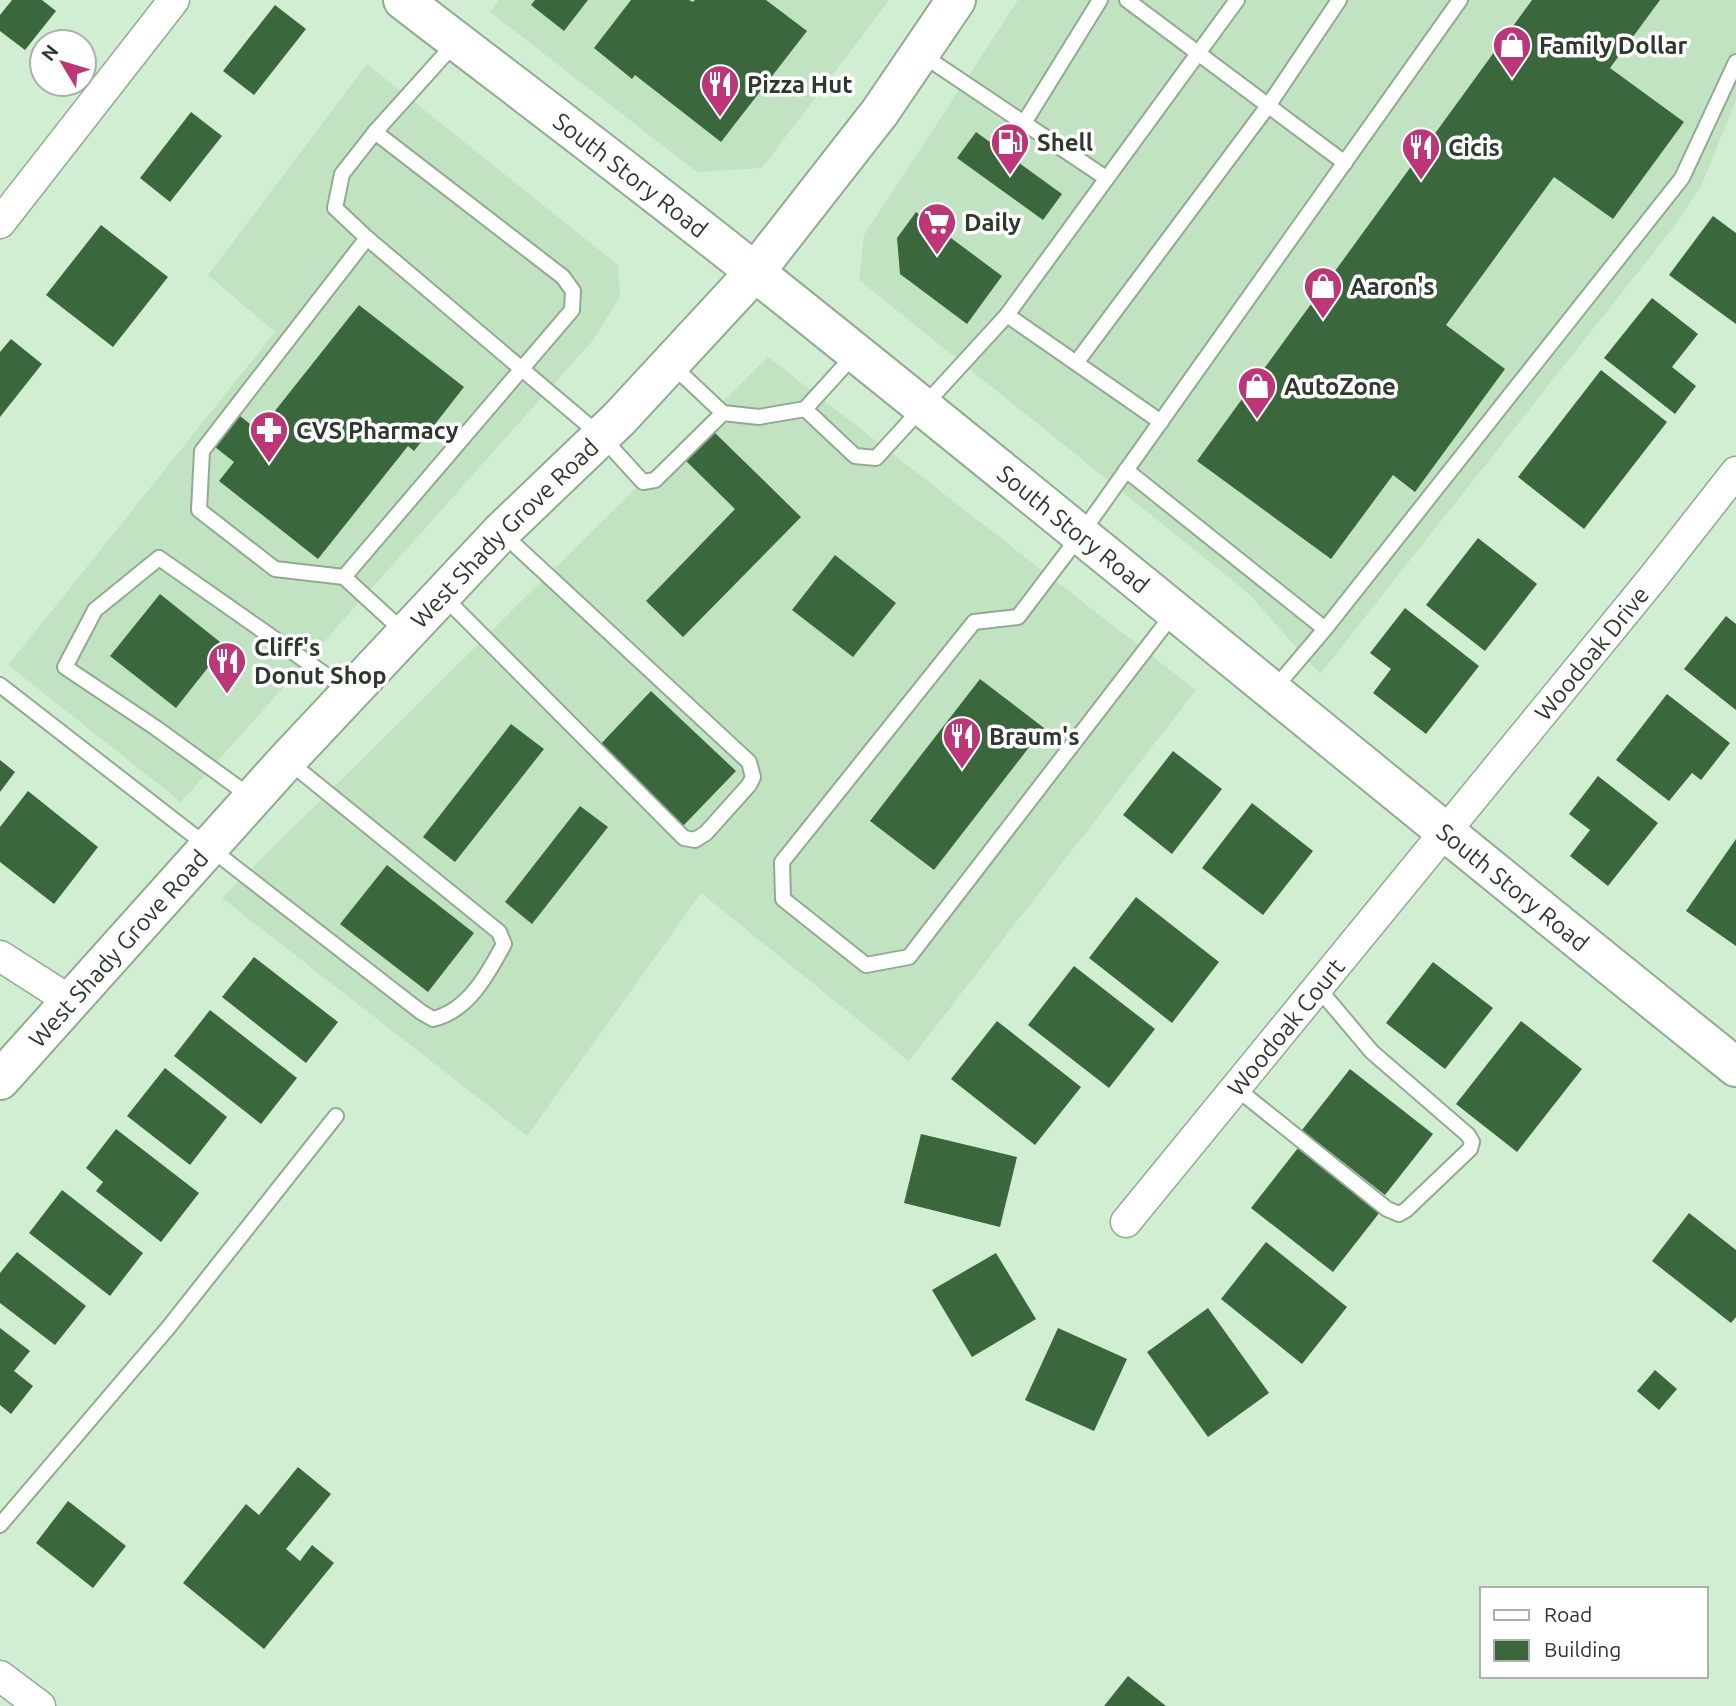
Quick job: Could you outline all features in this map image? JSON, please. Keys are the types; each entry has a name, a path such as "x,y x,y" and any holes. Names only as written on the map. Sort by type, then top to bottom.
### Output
{"main road":[{"name":"South Story Road","path":"403,0 755,272 1273,690 1444,834 1736,1067"},
{"name":"West Shady Grove Road","path":"0,1080 287,760 501,532 601,436 755,272 880,112 956,0"}],"street":[{"path":"0,223 174,0"},
{"name":"Woodoak Drive","path":"1444,834 1736,472"},
{"name":"Woodoak Court","path":"1126,1222 1444,834"},
{"path":"0,956 72,1002"},
{"path":"0,1675 40,1706"}],"lane":[{"path":"1024,123 1100,0"},
{"path":"1127,0 1345,163"},
{"path":"805,409 855,456 876,458 1007,315 1237,0"},
{"path":"1076,363 1268,106 1339,0"},
{"path":"1176,611 909,957 866,965 783,899 782,862 974,622 1018,617 1081,534 1460,0"},
{"path":"457,41 375,132 342,174 335,208 601,436 643,482 655,480 723,413"},
{"path":"920,53 1107,178"},
{"path":"1273,690 1325,629 1682,178 1736,62"},
{"path":"344,577 572,310 573,291 563,277 375,132"},
{"path":"367,237 202,451 199,510 275,569 344,577 406,634"},
{"path":"1007,315 1161,422"},
{"path":"670,364 723,413 759,416 805,409 856,353"},
{"path":"1126,470 1325,629"},
{"path":"442,595 684,838 695,839 706,833 746,790 753,777 749,762 501,532"},
{"path":"253,799 156,728 65,667 95,610 159,558 351,693"},
{"path":"0,685 433,1019 446,1016 469,998 504,944 499,932 287,760"},
{"path":"1236,1088 1387,1209 1399,1214 1470,1149 1472,1142 1468,1135 1372,1052 1318,988"},
{"path":"0,1525 168,1328 336,1116"}],"shaded area":[{"path":"499,0 889,0 762,168 697,172 490,12"},
{"path":"1018,0 1736,0 1736,100 1702,184 1676,224 1320,674 1248,593 859,280 864,235"},
{"path":"367,64 618,265 620,297 593,340 181,802 8,665 275,332 208,275"},
{"path":"768,357 1196,690 909,1061 701,893 527,1136 222,898"}],"building":[{"path":"12,0 42,0 56,11 42,28 28,28 28,46 25,50 0,31 0,15"},
{"path":"535,0 588,0 564,31 531,5"},
{"path":"631,0 766,0 807,31 721,142 635,75 632,79 594,48"},
{"path":"1532,0 1660,0 1610,68 1684,122 1613,219 1554,177 1446,325 1505,369 1415,492 1393,475 1331,559 1197,461"},
{"path":"275,5 306,29 254,95 223,71"},
{"path":"191,112 222,136 170,202 140,178"},
{"name":"Shell","path":"976,132 1062,194 1043,220 957,158"},
{"name":"Daily","path":"916,212 1002,276 967,324 900,274 897,238"},
{"path":"1713,216 1736,233 1736,324 1669,275"},
{"path":"101,225 168,277 113,347 46,295"},
{"path":"1652,298 1698,334 1672,367 1696,386 1675,414 1604,358"},
{"name":"CVS Pharmacy","path":"359,305 464,387 414,451 408,446 318,559 219,481 234,462 215,447 240,416 259,431"},
{"path":"11,339 42,364 0,417 0,352"},
{"path":"1601,370 1667,422 1584,529 1518,477"},
{"path":"711,429 801,517 683,637 646,601 735,509 683,458"},
{"path":"1478,538 1537,584 1485,651 1426,605"},
{"path":"835,555 896,603 853,657 792,610"},
{"path":"160,594 225,646 176,708 110,656"},
{"path":"1405,608 1479,666 1426,734 1373,693 1391,669 1370,653"},
{"path":"1726,616 1736,624 1736,710 1684,669"},
{"path":"980,679 1044,728 934,870 870,821"},
{"path":"651,691 736,771 682,827 597,748"},
{"path":"1667,694 1730,743 1701,780 1692,773 1669,801 1616,760"},
{"path":"511,724 544,749 455,862 423,837"},
{"path":"1173,751 1222,789 1172,854 1123,815"},
{"path":"0,760 15,772 0,792"},
{"path":"1598,776 1658,823 1608,886 1570,856 1590,830 1569,814"},
{"path":"28,791 98,847 54,904 0,862 0,827"},
{"path":"1252,803 1313,851 1263,915 1202,868"},
{"path":"580,806 608,827 532,924 505,902"},
{"path":"1736,839 1736,946 1686,911"},
{"path":"387,865 474,933 428,992 340,924"},
{"path":"1136,897 1219,962 1172,1023 1089,958"},
{"path":"254,957 338,1022 306,1063 222,997"},
{"path":"1433,962 1493,1008 1445,1069 1386,1023"},
{"path":"1074,966 1155,1029 1109,1088 1028,1025"},
{"path":"210,1010 297,1078 261,1124 174,1056"},
{"path":"997,1021 1081,1087 1035,1145 951,1079"},
{"path":"1521,1021 1582,1069 1517,1152 1456,1104"},
{"path":"165,1068 227,1117 190,1165 127,1116"},
{"path":"1350,1069 1433,1134 1385,1195 1302,1130"},
{"path":"116,1129 199,1193 161,1242 96,1191 103,1182 86,1168"},
{"path":"921,1134 1017,1157 1000,1227 904,1203"},
{"path":"1298,1148 1380,1212 1333,1272 1251,1208"},
{"path":"62,1190 143,1253 110,1296 29,1233"},
{"path":"1689,1213 1736,1250 1736,1317 1731,1323 1652,1261"},
{"path":"1266,1242 1347,1307 1302,1364 1221,1299"},
{"path":"17,1252 86,1306 55,1345 0,1303 0,1273"},
{"path":"996,1253 1036,1319 972,1357 932,1290"},
{"path":"1208,1308 1269,1393 1208,1437 1147,1352"},
{"path":"0,1328 30,1351 14,1371 33,1386 11,1414 0,1405"},
{"path":"1058,1328 1127,1359 1094,1431 1025,1400"},
{"path":"1655,1370 1677,1389 1659,1410 1637,1391"},
{"path":"298,1467 331,1494 286,1549 300,1561 312,1545 334,1563 264,1649 183,1583 246,1504 259,1515"},
{"path":"68,1501 126,1546 93,1588 36,1543"},
{"path":"1128,1676 1166,1706 1104,1706"}],"place":[{"name":"Family Dollar","path":"1512,79"},
{"name":"Pizza Hut","path":"720,118"},
{"name":"Shell","path":"1010,176"},
{"name":"Cicis","path":"1421,181"},
{"name":"Daily","path":"937,256"},
{"name":"Aaron's","path":"1323,320"},
{"name":"AutoZone","path":"1257,420"},
{"name":"CVS Pharmacy","path":"269,464"},
{"name":"Cliff's Donut Shop","path":"227,695"},
{"name":"Braum's","path":"962,770"}]}
